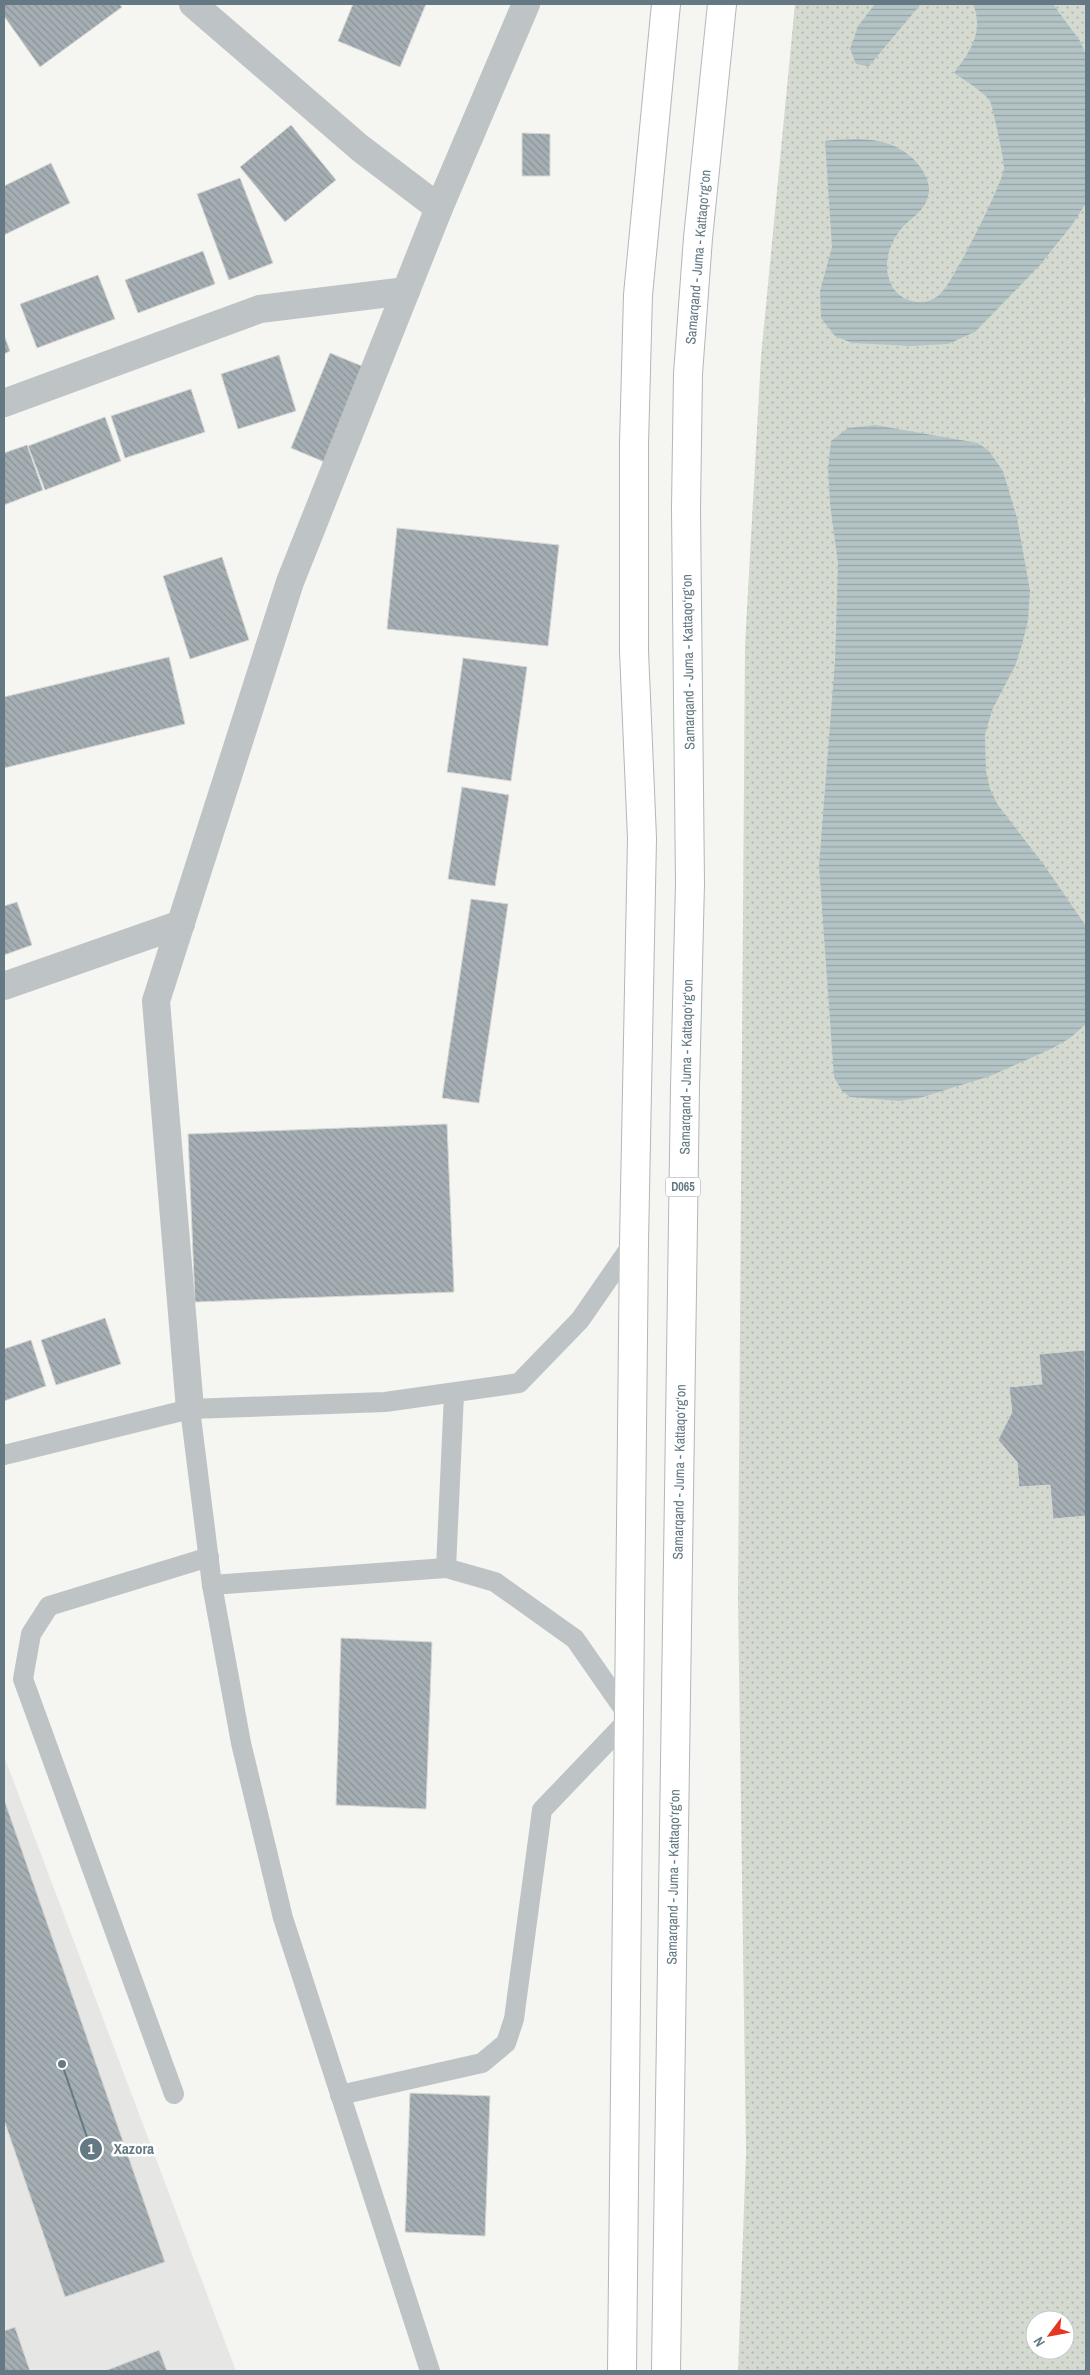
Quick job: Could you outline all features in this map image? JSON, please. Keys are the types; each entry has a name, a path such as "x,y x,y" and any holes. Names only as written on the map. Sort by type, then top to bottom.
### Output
{"main road":[{"path":"622,2371 634,1242 642,838 634,651 634,444 638,295 666,4"},
{"name":"Samarqand - Juma - Kattaqo‘rg‘on","path":"666,2371 684,1107 690,883 686,509 688,384 698,238 722,4"}],"street":[{"path":"193,4 360,148 439,208"},
{"path":"190,1409 156,1001 290,582 439,208 526,4"},
{"path":"4,403 260,309 406,291"},
{"path":"4,986 181,924"}],"lane":[{"path":"4,1455 190,1409 385,1402 454,1394 519,1383 580,1320 634,1242"},
{"path":"446,1568 454,1394"},
{"path":"190,1409 212,1585 241,1743 283,1918 430,2371"},
{"path":"174,2094 23,1679 31,1634 49,1606 209,1557"},
{"path":"212,1585 446,1568 495,1582 575,1639 630,1718 542,1810 514,2019 506,2043 482,2062 340,2095"}],"shaded area":[{"path":"795,4 1086,4 1086,393 1084,400 1086,407 1086,2371 738,2371 746,2153 738,1599 745,645 761,357"},
{"path":"875,4 921,4 869,66 856,64 850,49 858,26"},
{"path":"973,4 1053,4 1080,41 1086,55 1086,203 1072,225 1040,265 975,332 948,344 910,346 852,343 835,336 821,318 820,291 832,247 825,141 865,139 890,144 912,157 921,168 928,182 929,189 926,202 921,210 897,234 888,255 887,270 893,288 902,297 921,302 936,297 947,285 966,253 987,211 1004,168 1001,146 990,101 979,90 954,73 966,57 974,40 977,23"},
{"path":"875,425 978,443 989,451 1003,471 1017,518 1030,591 1028,621 1021,648 1015,666 993,708 985,734 986,771 990,789 998,805 1044,865 1086,926 1086,1024 1070,1038 1051,1049 990,1076 923,1097 900,1101 850,1097 842,1091 834,1077 819,866 835,661 838,563 830,504 828,468 831,441 848,428"},
{"path":"4,1756 236,2371 4,2371"}],"building":[{"path":"4,4 119,4 122,7 40,67 4,16"},
{"path":"353,4 426,4 400,67 338,41"},
{"path":"291,125 336,180 285,222 240,167"},
{"path":"522,133 550,134 550,176 522,176"},
{"path":"51,163 70,203 4,235 4,186"},
{"path":"240,178 273,263 229,280 197,194"},
{"path":"203,251 215,284 138,313 125,280"},
{"path":"98,275 115,319 37,348 20,304"},
{"path":"4,335 10,351 4,354"},
{"path":"330,353 374,371 334,466 291,448"},
{"path":"279,355 296,411 238,429 221,374"},
{"path":"191,389 205,432 125,458 111,416"},
{"path":"105,417 121,461 45,490 28,446"},
{"path":"27,445 43,490 4,505 4,453"},
{"path":"397,528 559,545 548,646 387,629"},
{"path":"222,557 249,640 190,659 163,576"},
{"path":"169,657 185,724 4,768 4,697"},
{"path":"463,658 527,667 511,781 447,772"},
{"path":"462,787 509,795 495,886 448,879"},
{"path":"471,899 508,904 479,1103 442,1098"},
{"path":"17,902 32,945 4,955 4,906"},
{"path":"447,1124 454,1292 195,1302 188,1134"},
{"path":"105,1318 121,1364 56,1385 41,1340"},
{"path":"31,1340 46,1386 4,1401 4,1349"},
{"path":"1085,1350 1086,1516 1053,1519 1050,1485 1019,1487 1017,1462 998,1440 1012,1412 1009,1387 1042,1384 1039,1354"},
{"path":"341,1638 432,1642 426,1809 336,1805"},
{"path":"4,1799 165,2262 65,2297 4,2120"},
{"path":"410,2093 490,2096 485,2236 405,2232"},
{"path":"15,2327 30,2371 4,2371 4,2331"},
{"path":"159,2350 167,2371 105,2371"}],"place":[{"name":"Xazora","path":"62,2064"}]}
